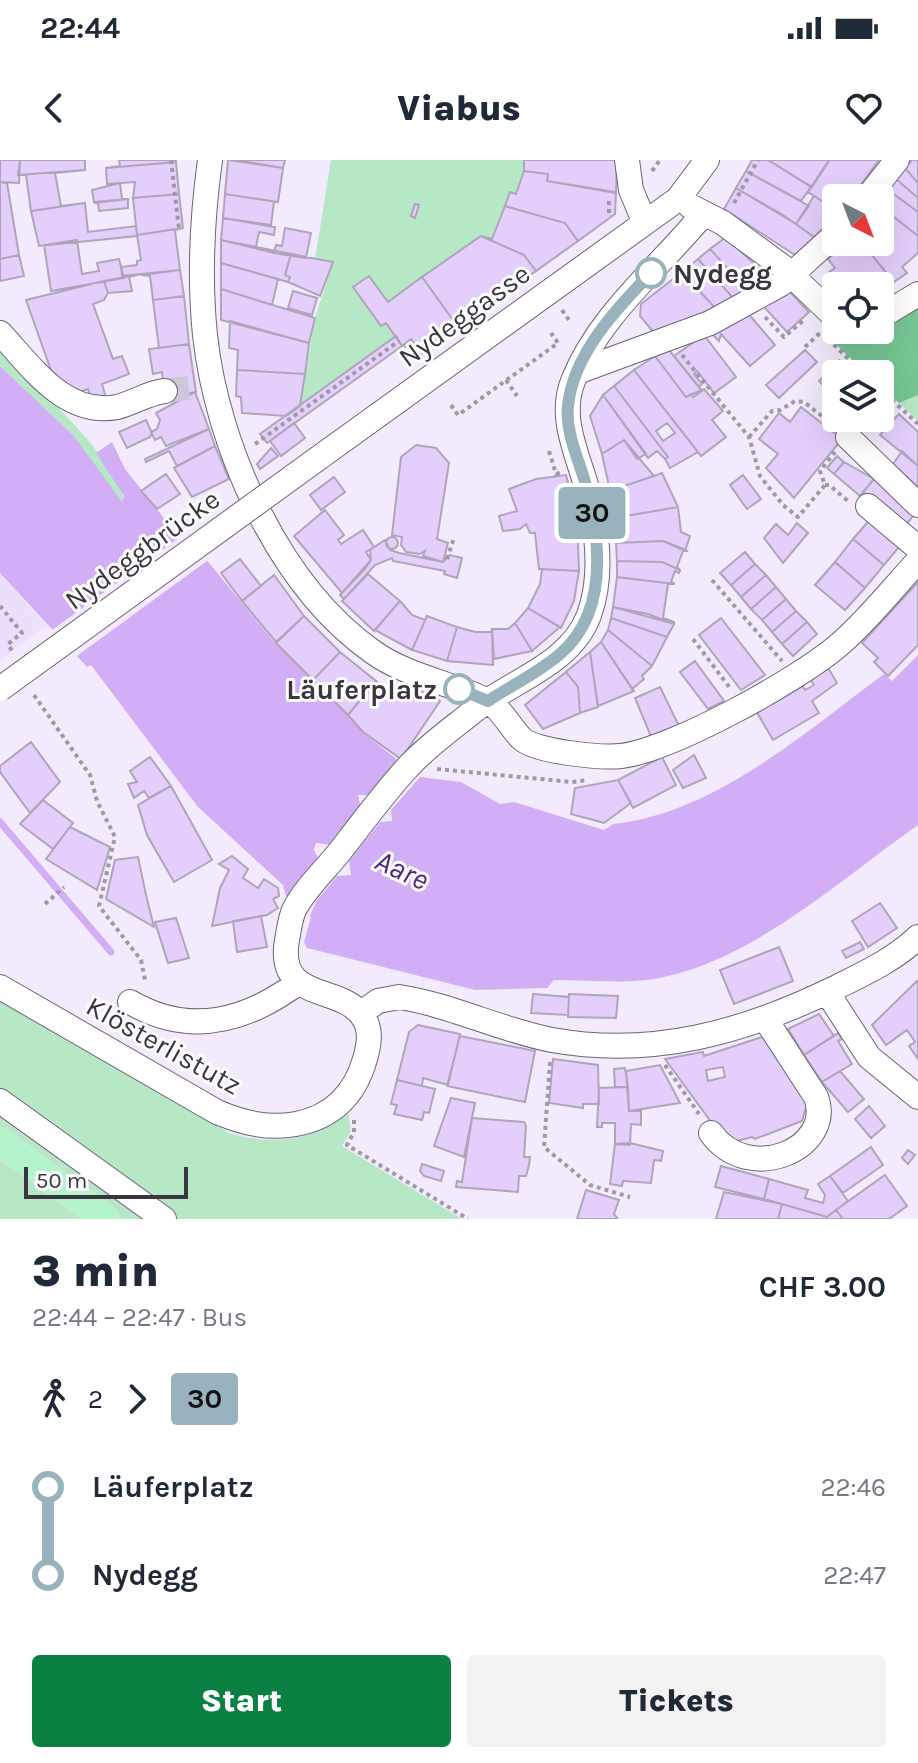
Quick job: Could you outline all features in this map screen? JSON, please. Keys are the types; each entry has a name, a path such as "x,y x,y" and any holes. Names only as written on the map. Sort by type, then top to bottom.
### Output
{"main road":[{"path":"0,1142 106,1219"}],"street":[{"path":"210,160 202,267 205,386 255,502 283,554 349,632 386,660 488,701 530,745 610,756 656,748 742,705 841,644 918,561"},
{"path":"627,160 631,190 644,221"},
{"path":"707,160 678,199 736,232 793,276 822,304"},
{"path":"878,184 897,160"},
{"name":"Nydeggasse","path":"320,457 678,199"},
{"path":"704,213 630,295 594,342 570,391 568,417 595,527 597,563 589,614 579,634 559,655 488,701 419,768 296,906 286,952 289,967 299,982 361,1013 384,999 406,998 552,1040 595,1046 652,1047 766,1020 891,959 918,937"},
{"path":"577,372 665,343 710,323 793,276 822,248"},
{"path":"894,309 918,294"},
{"path":"0,333 45,381 82,405 120,406 165,391"},
{"path":"848,437 918,505"},
{"name":"Nydeggbrücke","path":"0,689 320,457"},
{"path":"868,506 918,548"},
{"path":"130,1002 176,1019 219,1020 262,1008 299,982"},
{"name":"Klösterlistutz","path":"0,987 217,1112 268,1127 314,1118 335,1107 352,1091 369,1043 367,1026 361,1013"},
{"path":"827,992 869,1057 918,1097"},
{"path":"711,1133 737,1156 756,1160 793,1149 817,1124 820,1111 816,1097 766,1020"},
{"path":"0,1101 164,1219"}],"path":[{"path":"171,160 179,230"},
{"path":"729,212 758,160"},
{"path":"609,201 609,213"},
{"path":"766,318 784,337 807,318 850,360"},
{"path":"451,405 458,415 558,343 551,333"},
{"path":"805,347 817,335"},
{"path":"260,441 402,343 412,354"},
{"path":"696,373 749,437 760,476 783,505 798,517 825,485 820,471 848,437 799,400 772,411 749,437"},
{"path":"506,380 517,396"},
{"path":"894,402 918,424"},
{"path":"549,451 551,458"},
{"path":"447,559 454,538"},
{"path":"712,580 794,675"},
{"path":"0,606 22,633 8,644 12,651"},
{"path":"693,639 742,705"},
{"path":"34,695 83,764 115,837 99,906 141,960 145,980"},
{"path":"419,768 572,782 601,777"},
{"path":"45,904 61,890"},
{"path":"552,1040 544,1147 590,1185 630,1197"},
{"path":"652,1047 711,1133"},
{"path":"354,1120 354,1132 347,1145 468,1219"}],"shaded area":[{"path":"0,573 46,626 0,660"}],"green space":[{"path":"331,160 524,160 524,172 515,194 510,193 492,239 482,235 388,302 369,276 353,287 381,326 386,323 396,336 300,406 315,318 333,262 315,259"},
{"path":"918,308 918,395 899,403 894,399 894,360 852,360 836,344 894,344 894,323"},
{"path":"0,351 91,444 108,465 124,501 119,501 74,436 0,366"},
{"path":"918,395 918,421 899,403"},
{"path":"0,1002 229,1133 260,1139 291,1138 321,1130 348,1113 351,1131 342,1146 462,1219 0,1219"}],"water":[{"name":"Aare","path":"0,366 74,436 122,502 124,496 96,453 112,442 125,469 190,551 196,547 275,643 349,713 363,733 420,777 461,782 500,804 514,802 604,830 613,824 651,817 687,804 723,787 790,744 884,674 892,681 918,655 918,825 766,934 699,967 664,977 623,981 554,980 547,988 475,990 307,948 304,942 311,917 286,896 283,885 198,807 91,665 87,667 0,573"}],"pier":[{"path":"183,535 191,545 199,543 211,558 74,658 43,629 48,633"},
{"path":"401,759 420,777 391,810 392,821 380,822 349,861 351,875 337,876 317,900 309,918 287,898 319,860 314,850 316,843 331,845 361,808 358,795 372,795"}],"building":[{"path":"0,160 20,160 19,183 0,182"},
{"path":"20,160 85,160 85,170 18,175"},
{"path":"119,160 176,162 106,168 120,166"},
{"path":"228,160 283,168 278,202 225,194"},
{"path":"236,160 285,160 283,168"},
{"path":"524,160 617,160 616,193 547,181 548,174 524,171"},
{"path":"752,160 768,160 811,187 801,201 746,171"},
{"path":"768,160 827,160 829,161 812,187"},
{"path":"829,160 879,160 861,184 822,184 822,201 808,192"},
{"path":"912,160 918,160 918,183 905,168"},
{"path":"176,162 179,194 133,198 135,182 107,184 106,168"},
{"path":"905,168 918,183 918,198 896,179"},
{"path":"86,170 55,173 61,206 85,203 31,211 26,175 18,175"},
{"path":"524,171 548,174 547,181 616,192 615,214 578,241 565,223 505,206 510,192 516,194"},
{"path":"746,171 809,206 796,224 736,188"},
{"path":"896,179 918,198 918,212 894,194 894,184 892,184"},
{"path":"0,182 7,183 19,255 0,259"},
{"path":"120,183 122,199 128,199 94,202 92,190"},
{"path":"736,188 814,237 795,255 724,209"},
{"path":"808,192 822,201 822,229 814,237 796,224 814,196"},
{"path":"179,194 183,228 137,235 133,198"},
{"path":"225,194 278,202 274,202 271,225 223,218"},
{"path":"894,194 918,212 918,236 894,217"},
{"path":"128,199 128,208 99,211 98,203 94,203"},
{"path":"85,203 88,232 136,226 137,236 39,246 31,211"},
{"path":"415,204 419,205 415,218 411,216"},
{"path":"505,206 565,223 578,241 536,271 524,255 481,236 492,239"},
{"path":"894,217 918,236 918,253 902,267 907,273 894,282 894,272 886,272 873,256 894,256"},
{"path":"223,218 275,227 274,235 259,232 256,247 274,253 221,240"},
{"path":"183,228 175,230 180,270 122,276 121,267 137,265 137,261 141,260 137,235"},
{"path":"285,228 311,233 306,258 274,253 276,245 282,246"},
{"path":"481,236 524,255 536,271 458,327 422,277"},
{"path":"725,238 770,279 750,293 710,249"},
{"path":"77,240 82,274 99,271 97,263 119,259 124,278 51,291 44,245"},
{"path":"221,240 291,254 285,275 290,277 288,282 221,263"},
{"path":"710,249 750,293 735,300 698,259"},
{"path":"291,254 333,262 320,296 288,282 290,277 285,275"},
{"path":"19,255 24,276 0,281 0,259"},
{"path":"831,256 873,256 886,272 829,272 835,268 828,259"},
{"path":"698,259 735,300 717,310 682,272"},
{"path":"221,263 278,279 272,305 221,289"},
{"path":"180,270 184,296 153,300 150,276 141,275"},
{"path":"682,272 717,310 655,334 640,316 641,304"},
{"path":"141,274 129,277 132,291 108,293 104,281"},
{"path":"369,276 388,302 422,277 458,327 422,354 411,339 402,346 386,323 381,326 353,287"},
{"path":"104,281 108,293 104,300 93,304 113,359 122,356 129,374 102,384 106,398 92,403 88,389 76,393 53,376 26,300"},
{"path":"221,289 315,318 309,343 221,320"},
{"path":"293,291 317,298 312,315 288,308"},
{"path":"789,291 809,312 787,332 764,307"},
{"path":"184,296 189,344 159,348 153,300"},
{"path":"746,311 775,345 750,366 721,334 719,341 713,335"},
{"path":"230,321 309,343 305,374 237,370 238,350 229,348"},
{"path":"704,335 736,377 714,393 697,371 694,374 702,384 699,387 674,356"},
{"path":"396,336 402,346 267,443 260,434"},
{"path":"189,344 196,392 165,397 162,372 153,374 149,349"},
{"path":"669,350 702,391 693,397 691,394 686,397 655,356"},
{"path":"805,350 817,362 779,398 766,385"},
{"path":"655,356 686,397 704,389 723,411 712,420 726,437 701,456 634,370"},
{"path":"237,370 305,374 300,406 286,416 242,413 241,397 236,396"},
{"path":"634,370 698,452 670,468 665,459 668,457 614,386","holes":["667,423 675,433 663,441 656,431"]},
{"path":"614,386 668,457 665,459 657,451 648,458 603,395"},
{"path":"195,392 209,429 166,446 161,437 155,440 151,432 157,429 160,420 156,413"},
{"path":"603,395 646,454 637,459 624,440 602,454 590,416"},
{"path":"801,407 822,423 822,432 833,432 842,439 794,498 766,468 778,454 759,439 779,413 790,422"},
{"path":"899,414 918,432 918,466 880,435 894,432 894,420"},
{"path":"146,420 152,433 150,437 127,448 119,432"},
{"path":"294,423 305,438 281,456 270,441"},
{"path":"209,429 215,446 177,466 169,451 146,462 145,459"},
{"path":"624,440 654,476 610,491 602,454"},
{"path":"416,445 436,448 449,463 437,539 448,543 443,562 423,556 425,551 420,554 406,552 401,545 402,537 392,535 401,457"},
{"path":"215,446 229,479 192,497 174,468"},
{"path":"271,448 278,456 260,469 257,464"},
{"path":"902,451 918,466 918,487 893,464"},
{"path":"837,456 844,462 834,474 827,468"},
{"path":"844,462 874,479 860,496 834,474"},
{"path":"662,473 678,507 614,518 610,491"},
{"path":"166,474 180,494 157,509 141,491"},
{"path":"566,475 577,520 579,571 539,569 535,533 530,533 526,524 520,529 503,531 499,516 517,511 509,489 536,479"},
{"path":"743,475 761,499 747,509 730,485"},
{"path":"334,477 345,492 321,510 310,495"},
{"path":"874,479 914,515 904,527 863,492"},
{"path":"678,507 681,532 690,536 685,551 663,541 616,543 614,518"},
{"path":"325,510 344,535 338,540 341,544 363,530 374,547 366,552 371,560 342,593 294,536"},
{"path":"873,516 903,542 884,565 853,539"},
{"path":"797,523 808,533 783,563 764,538 776,524 788,535"},
{"path":"392,537 398,543 392,549 386,543"},
{"path":"853,539 884,565 865,588 835,562"},
{"path":"385,540 390,550 399,553 443,562 450,555 462,558 457,578 444,574 445,571 393,561 392,558 375,565 344,599 340,595 371,560 370,550"},
{"path":"663,541 688,551 683,551 677,567 680,570 662,562 617,561 616,543"},
{"path":"745,552 755,564 731,585 720,573"},
{"path":"240,559 261,586 242,601 221,573"},
{"path":"617,561 662,562 680,570 679,573 675,571 671,582 675,584 617,577"},
{"path":"835,562 865,588 845,610 815,585"},
{"path":"755,564 766,575 741,597 731,585"},
{"path":"542,569 579,571 574,601 561,628 528,608 540,584"},
{"path":"368,574 400,601 374,631 342,601"},
{"path":"274,575 304,616 276,642 242,601"},
{"path":"766,575 776,587 751,609 741,597"},
{"path":"617,577 675,584 668,584 663,618 674,624 613,607"},
{"path":"918,582 918,645 888,676 874,662 878,658 862,643"},
{"path":"776,587 786,599 762,620 751,609"},
{"path":"786,599 796,611 772,632 762,620"},
{"path":"400,601 412,615 425,620 427,616 412,650 375,630"},
{"path":"613,607 648,614 674,624 667,637 611,618"},
{"path":"528,608 560,627 532,651 515,623"},
{"path":"796,611 807,622 782,644 772,632"},
{"path":"304,616 340,652 313,680 276,643"},
{"path":"427,616 457,627 447,661 412,650"},
{"path":"611,618 667,637 652,666 608,630"},
{"path":"721,618 765,675 741,690 699,635"},
{"path":"807,622 817,634 793,656 782,644"},
{"path":"515,623 532,651 494,659 492,629 508,629"},
{"path":"457,627 475,632 491,632 492,629 493,665 447,661"},
{"path":"608,630 652,666 642,676 644,679 632,689 601,642"},
{"path":"601,642 634,691 598,706 590,652"},
{"path":"340,652 376,681 348,715 313,680"},
{"path":"590,652 598,707 580,713 578,687 566,672"},
{"path":"695,661 724,701 708,709 680,672"},
{"path":"827,666 837,683 812,701 819,713 773,740 755,709 800,682 805,690 814,685 809,677"},
{"path":"566,672 578,687 580,713 543,729 525,705"},
{"path":"376,681 394,693 402,681 440,701 401,759 363,732 348,715"},
{"path":"660,687 679,726 652,739 635,698"},
{"path":"31,742 60,782 30,813 0,772 0,766"},
{"path":"694,755 706,778 683,788 673,770"},
{"path":"150,757 171,786 149,798 144,791 134,798 128,784 137,782 130,771"},
{"path":"662,757 676,785 633,808 618,780"},
{"path":"618,780 631,803 604,823 571,814 575,788"},
{"path":"171,786 212,860 174,882 147,835 138,805"},
{"path":"43,800 73,823 53,849 20,824"},
{"path":"70,827 110,847 97,890 46,859"},
{"path":"232,856 248,869 243,878 258,888 264,879 278,888 279,896 273,899 278,908 267,915 212,926 220,888 229,870 219,864"},
{"path":"138,857 154,927 106,899 115,860"},
{"path":"880,903 897,928 868,947 852,921"},
{"path":"261,916 267,947 237,952 233,921"},
{"path":"176,918 189,958 168,963 155,922"},
{"path":"860,942 864,949 846,958 842,951"},
{"path":"779,947 793,981 734,1004 720,970"},
{"path":"917,981 918,1059 909,1046 915,1042 907,1030 886,1045 872,1025"},
{"path":"533,994 569,997 568,1015 531,1013"},
{"path":"569,994 618,996 616,1018 568,1017"},
{"path":"819,1014 834,1036 804,1055 788,1029"},
{"path":"418,1025 460,1034 448,1085 423,1078 422,1086 397,1080 409,1032"},
{"path":"838,1033 842,1039 838,1041 852,1064 822,1082 804,1055"},
{"path":"460,1036 535,1051 525,1102 447,1086"},
{"path":"765,1036 807,1104 802,1121 755,1139 737,1141 717,1130 665,1059 703,1052 704,1056","holes":["723,1067 725,1077 708,1081 706,1070"]},
{"path":"553,1059 598,1065 599,1104 583,1104 583,1108 549,1103"},
{"path":"660,1065 680,1103 629,1111 626,1071"},
{"path":"625,1068 628,1087 615,1087 614,1069"},
{"path":"840,1071 864,1099 848,1112 822,1082"},
{"path":"397,1080 435,1089 429,1113 424,1112 422,1120 394,1114 397,1105 391,1104"},
{"path":"628,1087 629,1111 641,1111 641,1125 631,1124 630,1145 615,1144 615,1123 602,1123 602,1127 597,1127 599,1088"},
{"path":"451,1098 475,1103 464,1157 434,1146"},
{"path":"869,1106 885,1126 871,1138 855,1119"},
{"path":"472,1118 524,1122 524,1157 530,1157 526,1176 519,1176 518,1192 456,1187 457,1181 462,1182"},
{"path":"630,1143 663,1151 661,1161 654,1160 651,1183 623,1181 622,1186 610,1184 615,1144"},
{"path":"871,1147 883,1165 843,1193 830,1176"},
{"path":"908,1150 915,1155 908,1164 902,1158"},
{"path":"422,1164 444,1171 441,1181 424,1176 420,1171"},
{"path":"721,1166 769,1179 764,1199 715,1187"},
{"path":"885,1175 907,1206 889,1219 843,1219 836,1210"},
{"path":"830,1176 848,1201 827,1217 764,1199 769,1179 808,1190 805,1198 823,1203 825,1195 818,1184"},
{"path":"586,1190 619,1200 614,1214 618,1219 577,1219"},
{"path":"724,1192 782,1204 778,1219 716,1219"},
{"path":"782,1204 827,1217 836,1210 843,1219 778,1219"}],"waterway":[{"path":"0,822 111,952"}],"tunnel":[{"path":"165,391 195,387"}],"bus line":[{"name":"30","path":"459,689 488,701 559,655 585,624 596,584 595,527 568,423 570,391 594,342 651,273"}],"place":[{"name":"Nydegg","path":"651,273"},
{"name":"Läuferplatz","path":"459,689"}]}
